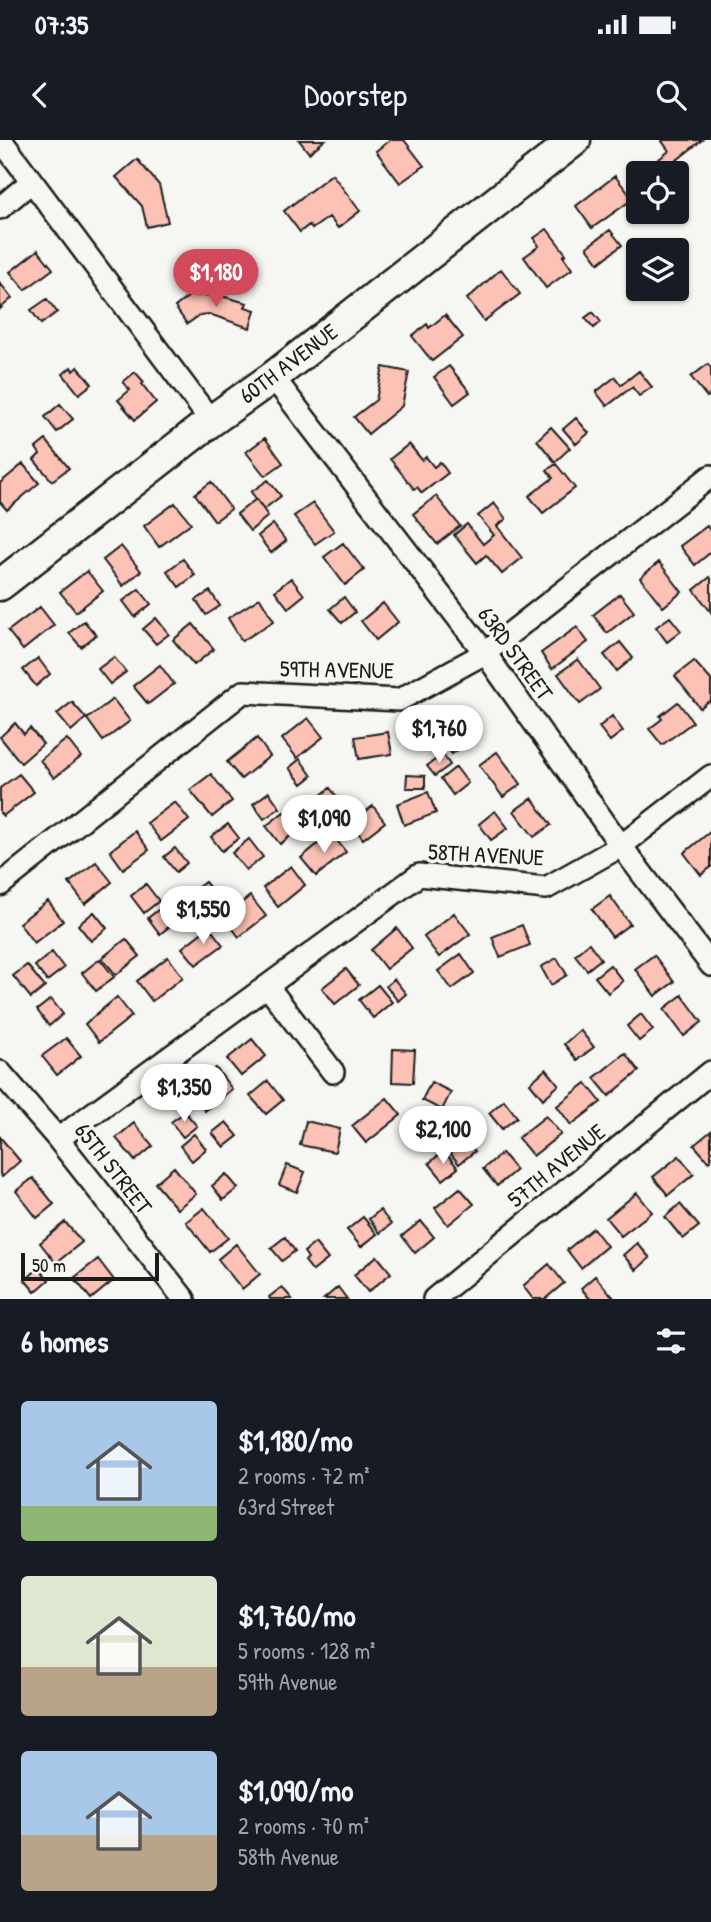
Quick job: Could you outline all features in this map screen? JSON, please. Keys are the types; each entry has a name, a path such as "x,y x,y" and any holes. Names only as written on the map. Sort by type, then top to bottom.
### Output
{"street":[{"path":"1,140 211,421"},
{"name":"60TH AVENUE","path":"0,585 211,421 273,377 576,140"},
{"path":"0,208 32,182"},
{"name":"63RD STREET","path":"273,377 485,653 621,846 711,965"},
{"name":"59TH AVENUE","path":"0,885 243,692 399,700 485,653 711,476"},
{"name":"58TH AVENUE","path":"58,1139 419,875 546,887 621,846 711,776"},
{"path":"268,987 332,1072"},
{"name":"65TH STREET","path":"0,1072 58,1139 184,1299"},
{"name":"57TH AVENUE","path":"434,1299 711,1072"}],"building":[{"path":"299,140 325,140 309,153"},
{"path":"390,140 404,140 424,166 400,183 376,151"},
{"path":"702,140 678,161 656,161 669,151 662,141"},
{"path":"137,159 159,185 168,222 147,227 142,206 116,177"},
{"path":"332,174 360,211 338,228 329,217 312,229 309,225 300,232 284,211"},
{"path":"615,176 626,190 626,204 592,228 576,206"},
{"path":"547,229 566,254 563,256 572,269 546,288 524,257 539,246 534,238"},
{"path":"610,230 622,245 599,263 587,247"},
{"path":"38,250 53,269 25,290 10,272"},
{"path":"501,269 520,294 484,321 467,299"},
{"path":"0,283 12,298 0,309"},
{"path":"218,295 247,303 245,307 255,310 250,328 209,314 200,315 187,324 175,307 189,296"},
{"path":"47,299 57,312 41,324 31,310"},
{"path":"593,312 601,322 594,328 585,318"},
{"path":"445,315 463,337 432,361 412,336 427,324 429,328"},
{"path":"708,364 711,368 711,394 707,397 691,377"},
{"path":"449,366 470,392 454,404 434,377"},
{"path":"71,367 73,371 78,367 92,384 79,394 63,374"},
{"path":"383,367 409,372 402,406 368,434 354,417 376,400"},
{"path":"639,371 652,387 639,396 632,387 607,406 596,392 615,377 621,385"},
{"path":"135,372 156,402 135,420 118,400 130,390 123,382"},
{"path":"60,404 73,419 57,432 45,417"},
{"path":"576,418 589,433 576,444 563,429"},
{"path":"551,427 570,448 555,462 537,440"},
{"path":"265,438 283,463 265,476 246,452"},
{"path":"46,440 69,468 52,481 34,460 40,454 36,448"},
{"path":"409,444 422,460 426,457 434,467 440,462 448,473 422,493 417,487 414,489 390,459"},
{"path":"23,464 39,483 7,510 0,502 0,483"},
{"path":"556,464 575,488 543,513 529,496 553,478 547,470"},
{"path":"268,480 281,496 264,509 251,492"},
{"path":"211,482 231,509 215,521 195,494"},
{"path":"436,496 460,526 437,544 413,514"},
{"path":"256,499 268,516 250,531 237,514"},
{"path":"175,503 191,523 159,547 144,526"},
{"path":"313,503 334,531 315,544 294,516"},
{"path":"494,503 506,519 497,526 522,558 502,574 486,555 477,563 454,535 467,524 483,544 494,535 478,516"},
{"path":"273,524 286,541 271,553 258,536"},
{"path":"707,526 711,532 711,552 695,565 680,546"},
{"path":"343,543 364,570 345,585 324,557"},
{"path":"121,546 141,571 123,586 103,560"},
{"path":"183,559 195,575 179,587 167,571"},
{"path":"659,562 682,592 663,607 640,578"},
{"path":"87,571 103,591 76,612 60,592"},
{"path":"710,577 711,579 711,612 694,590"},
{"path":"291,578 304,595 288,608 275,591"},
{"path":"139,589 151,604 135,617 123,601"},
{"path":"210,591 220,606 206,615 196,600"},
{"path":"620,594 634,612 607,633 593,615"},
{"path":"344,597 355,612 342,623 330,609"},
{"path":"260,598 274,621 242,641 228,618"},
{"path":"383,603 398,622 376,640 361,621"},
{"path":"40,607 54,625 23,650 8,631"},
{"path":"670,617 681,631 667,642 656,627"},
{"path":"156,618 169,634 156,644 143,629"},
{"path":"84,621 96,635 81,647 69,633"},
{"path":"193,624 214,649 194,665 173,640"},
{"path":"577,627 588,642 552,669 541,653"},
{"path":"620,642 633,658 617,671 604,655"},
{"path":"114,657 126,672 110,684 98,669"},
{"path":"38,658 50,674 36,686 23,670"},
{"path":"578,659 600,689 580,704 558,674"},
{"path":"694,661 711,680 711,703 709,701 700,708 675,676"},
{"path":"160,665 174,684 148,704 133,686"},
{"path":"113,699 130,721 103,741 87,719"},
{"path":"72,702 86,718 71,731 57,714"},
{"path":"678,702 693,722 662,745 649,729"},
{"path":"464,710 481,732 452,754 436,732"},
{"path":"612,716 623,731 610,741 599,727"},
{"path":"308,718 323,737 297,758 282,739"},
{"path":"15,723 24,734 30,728 43,744 21,763 0,737"},
{"path":"388,732 392,754 359,759 355,737"},
{"path":"257,738 270,756 241,779 227,762"},
{"path":"67,739 81,757 54,778 40,760"},
{"path":"497,752 521,784 503,797 479,765"},
{"path":"443,754 450,765 435,776 427,766"},
{"path":"300,759 312,776 302,784 289,768"},
{"path":"456,767 468,783 453,795 441,779"},
{"path":"19,774 34,792 3,816 0,813 0,788"},
{"path":"211,774 232,801 212,817 190,790"},
{"path":"407,775 425,776 425,788 406,788"},
{"path":"330,788 342,803 326,816 314,801"},
{"path":"269,792 280,808 264,819 253,804"},
{"path":"428,792 436,813 404,825 397,804"},
{"path":"532,798 551,825 534,837 514,811"},
{"path":"175,802 189,820 161,841 147,823"},
{"path":"373,806 385,822 363,839 351,823"},
{"path":"495,811 508,828 491,840 479,824"},
{"path":"284,812 298,830 280,844 266,826"},
{"path":"228,824 239,838 222,851 211,837"},
{"path":"135,831 149,850 123,869 110,851"},
{"path":"711,831 711,867 701,875 684,853"},
{"path":"331,833 346,852 316,876 301,858"},
{"path":"249,839 263,857 246,870 232,853"},
{"path":"175,848 187,863 176,872 164,857"},
{"path":"96,862 112,882 85,904 69,883"},
{"path":"291,866 305,885 278,907 263,888"},
{"path":"205,882 218,898 206,908 193,891"},
{"path":"146,884 159,901 144,913 131,896"},
{"path":"250,896 266,916 239,937 224,917"},
{"path":"610,896 630,924 612,937 592,909"},
{"path":"48,901 63,921 34,943 19,923"},
{"path":"163,906 175,922 160,934 148,918"},
{"path":"94,912 107,928 91,941 78,925"},
{"path":"454,913 470,934 439,957 424,937"},
{"path":"522,925 530,945 500,957 492,937"},
{"path":"209,927 223,945 196,965 182,948"},
{"path":"397,928 412,948 386,969 371,950"},
{"path":"126,939 140,956 116,975 102,958"},
{"path":"589,943 601,959 587,970 575,955"},
{"path":"52,952 64,968 47,981 35,966"},
{"path":"461,954 474,973 452,989 438,971"},
{"path":"654,955 674,982 655,996 635,969"},
{"path":"168,957 183,977 152,1001 137,981"},
{"path":"557,958 567,975 551,985 541,967"},
{"path":"100,959 114,977 96,991 82,973"},
{"path":"27,965 45,987 31,998 13,976"},
{"path":"610,965 623,981 608,993 595,977"},
{"path":"346,969 359,985 335,1004 322,988"},
{"path":"394,979 406,994 398,1001 386,986"},
{"path":"378,985 392,1002 373,1018 359,1000"},
{"path":"682,995 702,1022 684,1036 664,1009"},
{"path":"117,997 132,1016 99,1042 85,1024"},
{"path":"51,999 63,1014 49,1026 37,1010"},
{"path":"641,1014 653,1030 639,1041 627,1026"},
{"path":"580,1030 594,1047 577,1060 564,1044"},
{"path":"66,1038 81,1056 57,1075 42,1056"},
{"path":"252,1039 266,1056 241,1076 227,1059"},
{"path":"393,1049 415,1050 413,1083 392,1082"},
{"path":"625,1053 639,1071 609,1096 594,1078"},
{"path":"216,1068 232,1089 205,1111 189,1090"},
{"path":"546,1069 559,1085 543,1099 530,1083"},
{"path":"268,1081 283,1100 266,1114 250,1096"},
{"path":"431,1082 451,1092 442,1110 422,1100"},
{"path":"586,1083 601,1102 571,1125 557,1106"},
{"path":"387,1098 401,1115 366,1143 352,1126"},
{"path":"504,1100 517,1117 502,1129 489,1113"},
{"path":"185,1112 197,1126 183,1137 171,1122"},
{"path":"546,1116 561,1134 533,1156 518,1138"},
{"path":"306,1121 340,1129 335,1152 300,1145"},
{"path":"226,1122 238,1136 224,1147 212,1133"},
{"path":"134,1123 153,1146 135,1161 116,1138"},
{"path":"711,1131 711,1161 709,1162 694,1145"},
{"path":"194,1134 206,1149 192,1161 180,1146"},
{"path":"461,1134 475,1151 459,1164 445,1147"},
{"path":"0,1137 20,1161 2,1177 0,1174"},
{"path":"444,1151 458,1168 443,1180 429,1163"},
{"path":"502,1153 516,1170 497,1186 483,1169"},
{"path":"679,1156 694,1174 668,1195 653,1177"},
{"path":"287,1165 305,1172 297,1192 279,1185"},
{"path":"174,1167 196,1194 177,1209 155,1183"},
{"path":"226,1174 238,1188 223,1200 212,1186"},
{"path":"33,1178 54,1204 37,1218 16,1191"},
{"path":"460,1188 474,1204 448,1225 435,1208"},
{"path":"637,1193 652,1212 621,1236 606,1218"},
{"path":"680,1204 699,1226 683,1239 665,1217"},
{"path":"204,1208 228,1238 210,1252 186,1222"},
{"path":"380,1210 391,1224 380,1233 369,1219"},
{"path":"363,1217 377,1234 361,1247 347,1230"},
{"path":"421,1221 434,1237 415,1253 402,1236"},
{"path":"65,1222 82,1242 56,1263 40,1243"},
{"path":"593,1228 607,1246 581,1268 567,1250"},
{"path":"285,1237 295,1251 282,1261 271,1248"},
{"path":"315,1243 328,1259 313,1271 305,1261 308,1258 304,1252"},
{"path":"637,1243 650,1258 636,1270 623,1255"},
{"path":"236,1244 260,1274 242,1289 218,1259"},
{"path":"377,1256 391,1273 368,1292 354,1275"},
{"path":"98,1259 114,1280 91,1299 74,1278"},
{"path":"549,1264 564,1283 545,1299 533,1299 523,1286"},
{"path":"39,1268 49,1280 35,1292 25,1280"},
{"path":"595,1276 614,1298 590,1299 581,1288"},
{"path":"282,1287 292,1299 270,1299 269,1297"},
{"path":"338,1287 347,1299 324,1299"}]}
